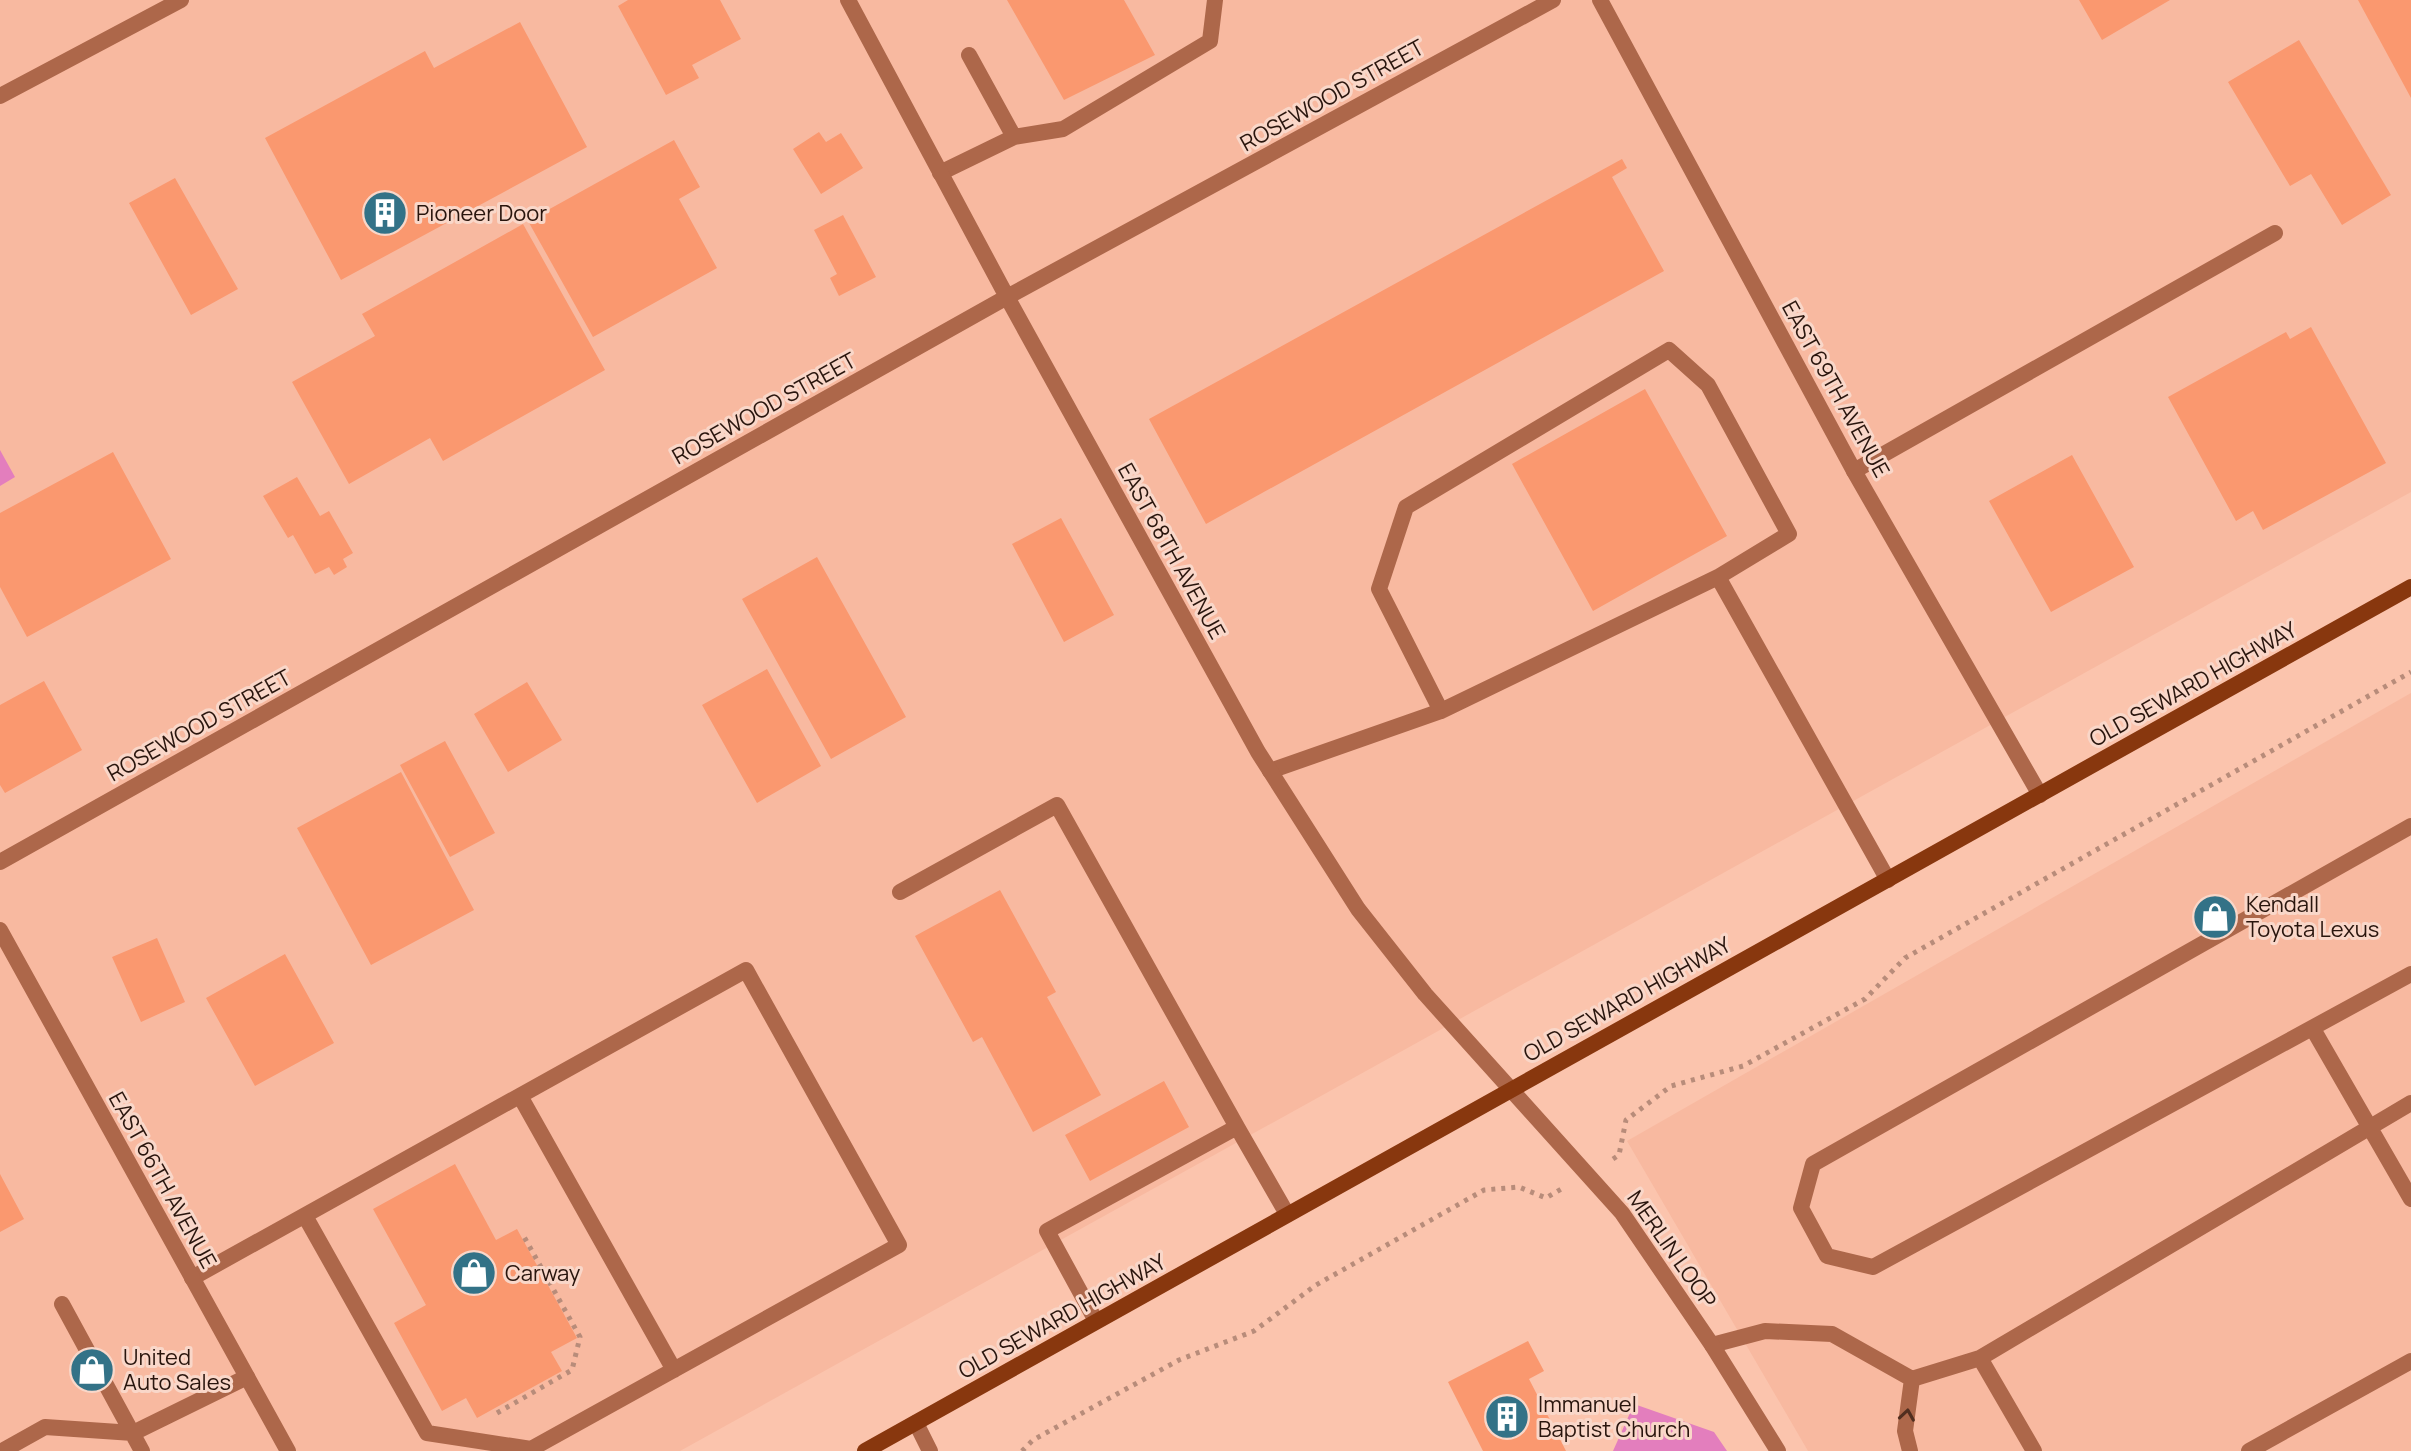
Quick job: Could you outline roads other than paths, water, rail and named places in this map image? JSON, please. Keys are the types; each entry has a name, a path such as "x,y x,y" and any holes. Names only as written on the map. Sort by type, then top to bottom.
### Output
{"main road":[{"name":"OLD SEWARD HIGHWAY","path":"865,1451 2411,587"}],"street":[{"path":"0,96 181,0"},
{"name":"EAST 68TH AVENUE","path":"848,0 1007,297 1270,771 1358,909 1425,994 1512,1087"},
{"path":"940,173 1014,137 1063,129 1210,41 1215,0"},
{"name":"ROSEWOOD STREET","path":"0,862 1007,297 1553,0"},
{"name":"EAST 69TH AVENUE","path":"1600,0 1854,471 2040,795"},
{"path":"969,55 1014,137"},
{"path":"1854,471 2275,233"},
{"path":"1270,771 1441,711 1718,577 1789,534 1708,385 1669,350 1406,507 1379,589 1441,711"},
{"path":"1718,577 1888,880"},
{"path":"900,892 1057,805 1287,1214"},
{"path":"2411,826 1813,1164 1801,1208 1827,1256 1873,1267 2411,974"},
{"name":"EAST 66TH AVENUE","path":"0,930 288,1451"},
{"path":"192,1278 746,970 899,1245 532,1450 427,1433 305,1216"},
{"path":"2313,1029 2411,1199"},
{"name":"MERLIN LOOP","path":"1512,1087 1622,1213 1712,1345 1778,1451"},
{"path":"520,1096 674,1370"},
{"path":"1712,1345 1765,1331 1832,1334 1912,1379 1980,1358 2411,1103"},
{"path":"1096,1321 1047,1231 1237,1127"},
{"path":"62,1304 142,1451"},
{"path":"1980,1358 2034,1451"},
{"path":"2249,1451 2411,1361"},
{"path":"2,1451 45,1427 133,1433 247,1377"},
{"path":"1910,1451 1905,1431 1912,1379"},
{"path":"916,1423 930,1451"}],"place":[{"name":"Pioneer Door","path":"385,213"},
{"name":"Kendall Toyota Lexus","path":"2215,917"},
{"name":"Carway","path":"474,1273"},
{"name":"United Auto Sales","path":"92,1370"},
{"name":"Immanuel Baptist Church","path":"1507,1417"}]}
